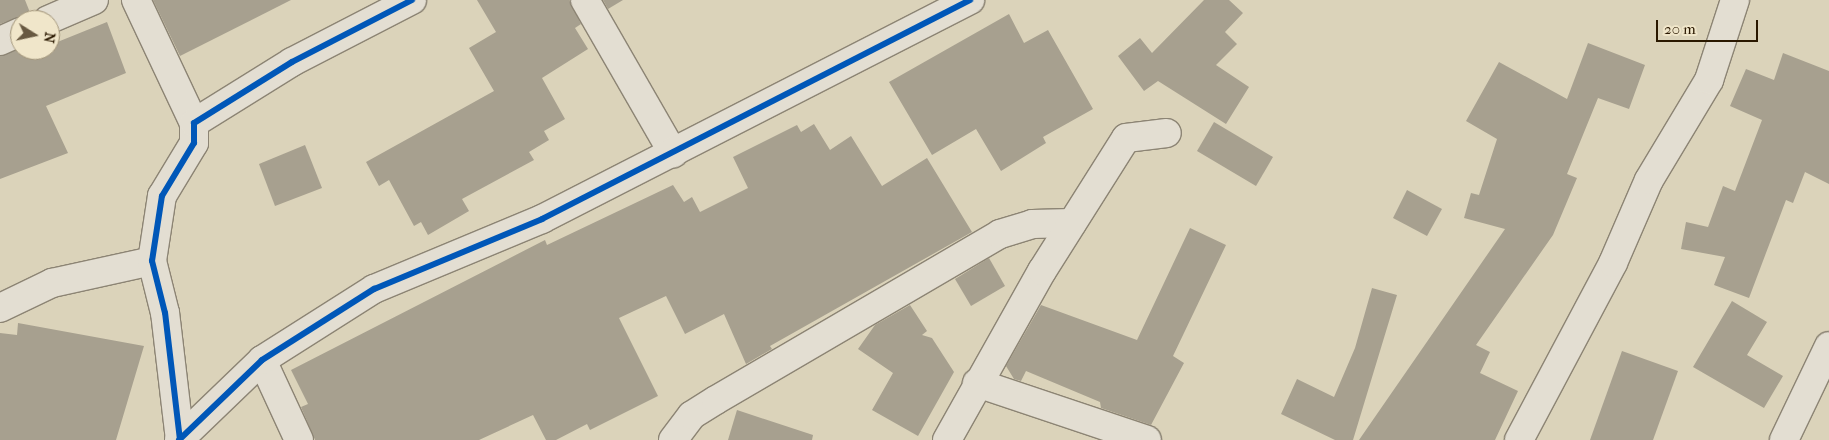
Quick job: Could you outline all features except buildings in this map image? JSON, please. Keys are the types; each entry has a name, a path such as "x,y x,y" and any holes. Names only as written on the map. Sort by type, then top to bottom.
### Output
{"street":[{"path":"60,15 94,0"},
{"path":"136,0 194,123 194,143 162,196 152,261 165,313 180,440"},
{"path":"194,123 292,62 412,0"},
{"path":"585,0 673,152"},
{"path":"180,440 262,360 374,289 542,219 970,0"},
{"path":"1519,440 1612,263 1649,180 1708,80 1735,0"},
{"path":"947,440 978,383 1072,223 1126,138 1167,134"},
{"path":"673,440 692,415 1000,234 1032,224 1072,223"},
{"path":"0,308 52,283 152,261"},
{"path":"1784,440 1829,346"},
{"path":"262,360 299,440"},
{"path":"978,383 1147,440"}],"cycle path":[{"path":"180,440 165,313 152,261 162,196 194,143 194,123 292,62 412,0"},
{"path":"179,440 262,360 374,289 542,219 970,0"}]}
